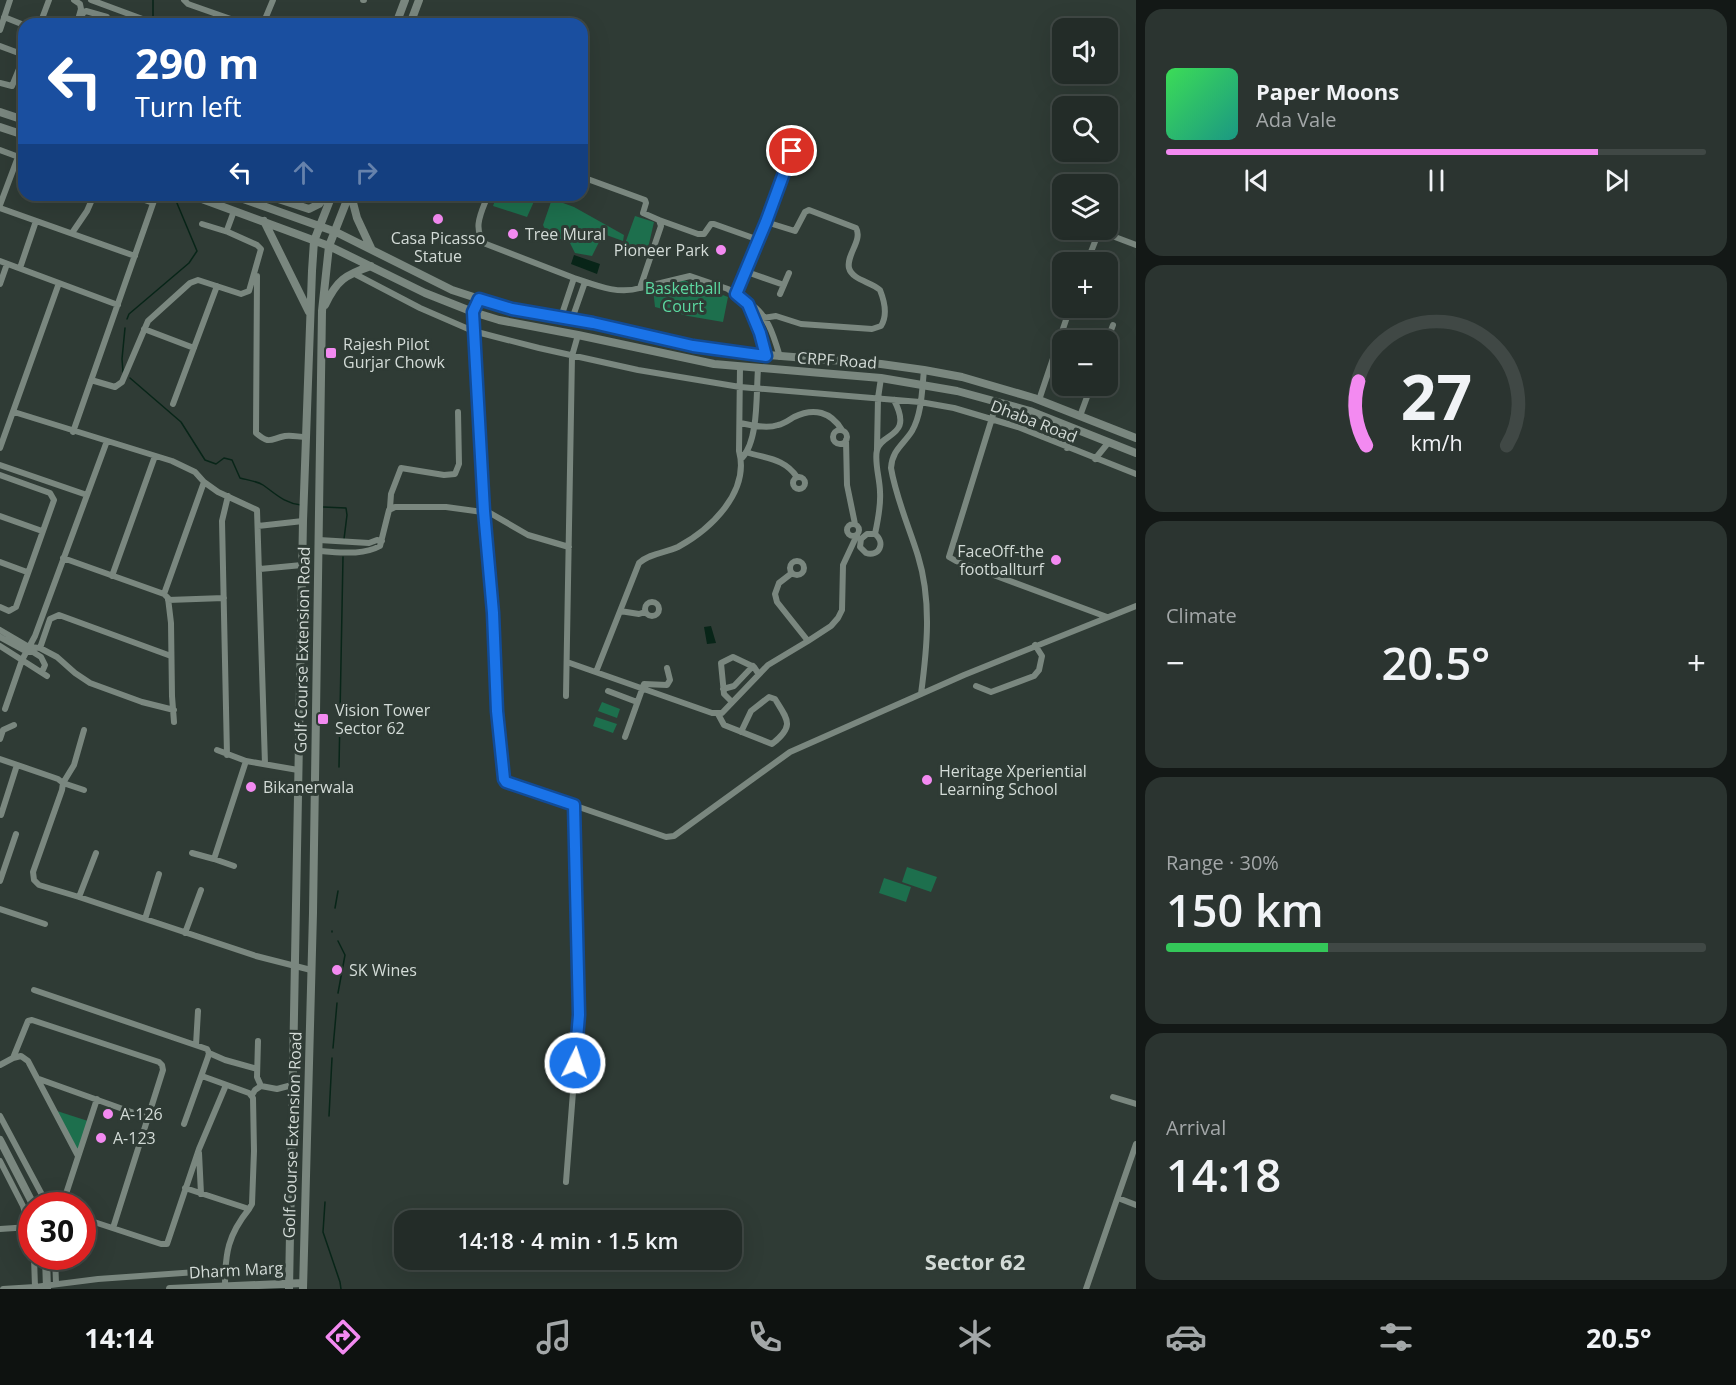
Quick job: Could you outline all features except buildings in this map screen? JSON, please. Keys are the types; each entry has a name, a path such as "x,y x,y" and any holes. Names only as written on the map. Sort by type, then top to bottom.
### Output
{"main road":[{"path":"398,18 405,0"},
{"path":"412,18 419,0"},
{"path":"0,112 18,118"},
{"path":"0,127 18,133"},
{"name":"CRPF Road","path":"207,201 329,246 425,293 499,320 578,334 689,360 758,369 877,378 923,384 1030,411 1136,453"},
{"path":"254,201 336,232 452,290 512,309 572,319 710,350 924,369 962,377 1039,400 1136,438"},
{"path":"284,201 309,209 321,201"},
{"name":"Golf Course Extension Road","path":"289,1286 302,566 310,316 314,241 330,201"},
{"name":"Golf Course Extension Road","path":"303,1286 311,970 322,311 329,246 348,201"},
{"path":"352,201 371,248"},
{"path":"264,221 310,316"},
{"path":"322,311 333,290 344,277 370,266"},
{"path":"873,363 877,378"},
{"path":"307,409 320,408"},
{"path":"0,1140 27,1192"},
{"path":"48,1270 50,1286"},
{"name":"Dharm Marg","path":"170,1289 303,1286"}],"street":[{"path":"0,30 10,0"},
{"path":"40,18 47,0"},
{"path":"74,0 80,4 79,18"},
{"path":"91,0 140,18"},
{"path":"184,0 188,4 228,18"},
{"path":"265,18 273,0"},
{"path":"97,14 100,4"},
{"path":"80,18 86,11 106,18"},
{"path":"4,17 18,23"},
{"path":"0,46 18,54"},
{"path":"0,83 12,86 18,71"},
{"path":"0,150 18,157"},
{"path":"736,294 747,272 792,151"},
{"path":"18,165 0,206 135,255"},
{"path":"588,179 645,200 643,213 698,234 704,234 711,224 714,224 759,240"},
{"path":"72,233 91,201"},
{"path":"73,432 153,203 148,201"},
{"path":"486,201 478,221 481,239 486,244 611,290 640,288 690,276 717,285 751,304 773,333 780,357"},
{"path":"763,318 776,316 801,324 872,329 881,326 885,316 880,290 854,276 849,268 859,233 856,228 808,210 795,231 766,222"},
{"path":"228,232 234,211"},
{"path":"20,268 36,220"},
{"path":"640,288 660,230 659,220"},
{"path":"91,380 115,387 122,382 144,329 153,315 190,283 198,280 245,294 251,288 261,253 259,246 228,232 202,224"},
{"path":"1091,252 1098,234 1107,234 1136,245"},
{"path":"0,284 4,263 118,305"},
{"path":"257,266 256,433 270,441 285,436 306,437"},
{"path":"747,272 784,285"},
{"name":"Dhaba Road","path":"353,273 420,308 473,331 572,356 689,380 757,389 920,402 954,408 1018,427 1136,474"},
{"path":"780,294 789,273"},
{"path":"561,317 574,278"},
{"path":"572,319 585,282"},
{"path":"0,448 59,283"},
{"path":"173,404 217,286"},
{"path":"479,299 473,312 473,331 493,613 497,711 506,782 666,837 674,836 790,752 1035,645 1136,606"},
{"path":"748,304 762,337 766,356"},
{"path":"1039,400 1067,318"},
{"path":"1111,330 1113,325"},
{"path":"144,329 194,348"},
{"path":"762,337 773,333"},
{"path":"566,696 572,356 578,334"},
{"path":"740,367 739,451 742,458"},
{"path":"596,672 639,562 658,552 677,547 712,522 730,502 754,425 758,369"},
{"path":"921,694 927,633 927,595 919,558 891,468 894,454 916,423 924,369"},
{"path":"875,534 880,495 877,449 877,378"},
{"path":"1080,416 1087,396"},
{"path":"877,449 899,428 900,418 894,400"},
{"path":"997,402 949,556 956,561 1108,617"},
{"path":"567,662 718,714 725,711 758,673 831,626 841,614 843,565 859,530 855,524 847,486 847,435 832,416 813,411 797,415 775,426 740,423"},
{"path":"14,412 185,467 195,472 204,482 257,510 265,764"},
{"path":"319,551 363,552 380,546 390,508 391,494 401,468 444,475 455,474 459,464 458,412"},
{"path":"1067,448 1069,427"},
{"path":"842,430 834,432 833,440 838,444 846,440"},
{"path":"5,710 22,660 35,636 107,441"},
{"path":"1095,459 1108,443"},
{"path":"747,452 782,462 790,467 797,477"},
{"path":"112,576 155,456"},
{"path":"0,465 87,495"},
{"path":"0,475 54,497 16,608 9,611 0,608"},
{"path":"174,722 166,597 204,482"},
{"path":"228,496 222,521 228,755"},
{"path":"390,508 446,507 484,511 496,515 511,527 528,535 569,547"},
{"path":"0,516 42,531"},
{"path":"258,526 303,521"},
{"path":"319,540 359,543 381,541"},
{"path":"63,558 166,597 224,598"},
{"path":"0,562 27,572"},
{"path":"260,569 302,566"},
{"path":"792,573 779,583 775,594 777,602 808,641"},
{"path":"620,611 639,614 645,612"},
{"path":"40,648 50,620 59,615 171,656"},
{"path":"0,630 41,657 45,665 44,674 0,646"},
{"path":"0,637 28,649 40,648 57,657 90,683 142,702 174,710"},
{"path":"976,686 991,692 1034,676 1039,670 1042,656 1035,645"},
{"path":"732,702 724,693 721,663 732,657 753,666 758,673"},
{"path":"723,689 734,686 753,666"},
{"path":"625,737 644,684 667,685 669,680 667,668"},
{"path":"608,692 637,702"},
{"path":"718,714 724,725 741,732 772,744 784,735 788,720 775,699 769,698 751,711 741,732"},
{"path":"0,739 3,730 14,724"},
{"path":"84,730 74,765 63,783 33,872 34,880 39,885 185,933 294,967 311,970"},
{"path":"217,750 246,761 298,770"},
{"path":"0,759 84,790"},
{"path":"214,859 246,761"},
{"path":"1,814 16,765"},
{"path":"566,1182 579,1015 574,805"},
{"path":"0,881 16,834"},
{"path":"80,897 96,853"},
{"path":"192,853 234,866"},
{"path":"145,919 159,874"},
{"path":"185,933 201,890"},
{"path":"0,909 45,924"},
{"path":"34,990 196,1045 207,1049 209,1053 257,1069"},
{"path":"196,1045 198,1011"},
{"path":"13,1058 26,1024 32,1020 159,1062 162,1065 163,1070 113,1227"},
{"path":"258,1041 257,1077 261,1086"},
{"path":"184,1124 209,1053"},
{"path":"0,1065 13,1058 21,1056 25,1058 39,1079 78,1156"},
{"path":"202,1076 252,1095"},
{"path":"39,1079 148,1118"},
{"path":"96,1223 166,1244 199,1149 226,1085"},
{"path":"225,1286 230,1236 252,1204 254,1182 252,1095 261,1086 276,1089 292,1085"},
{"path":"1113,1097 1136,1104"},
{"path":"66,1192 98,1099"},
{"path":"0,1116 41,1192"},
{"path":"1086,1289 1136,1144"},
{"path":"199,1149 201,1194"},
{"path":"0,1161 18,1196"},
{"path":"7,1174 16,1170"},
{"path":"185,1188 249,1209"},
{"path":"1118,1198 1136,1205"},
{"path":"0,1229 18,1228"},
{"path":"34,1270 35,1287"},
{"path":"50,1286 53,1270"},
{"path":"3,1289 225,1270"}],"green space":[{"path":"495,201 534,201 527,217 493,206"},
{"path":"551,201 558,201 574,207 624,235 623,241 598,232 595,240 599,242 592,256 575,253 570,243 547,233 543,225"},
{"path":"635,216 654,222 646,257 623,249"},
{"name":"Basketball Court","path":"681,279 728,297 723,322 655,307 653,289"},
{"path":"602,702 620,709 617,718 598,711"},
{"path":"596,717 617,724 613,733 593,726"},
{"path":"907,867 937,877 931,892 902,882"},
{"path":"884,878 911,887 906,902 879,893"},
{"path":"57,1111 88,1121 78,1151"}],"shaded area":[{"path":"574,255 600,264 597,274 571,264"},
{"path":"711,626 716,643 707,644 704,627"}],"waterway":[{"path":"153,0 153,18"},
{"path":"127,319 129,314 189,263 197,251 176,201"},
{"path":"123,372 125,328"},
{"path":"130,378 181,422 205,460 216,464 224,458 232,460 240,478 261,484 285,500 301,505"},
{"path":"323,507 346,508 344,539"},
{"path":"339,767 343,557"},
{"path":"335,908 338,891"},
{"path":"338,941 345,955 338,993"},
{"path":"333,1048 337,1003"},
{"path":"329,1116 332,1058"},
{"path":"325,1202 323,1232 341,1289"}],"place":[{"name":"Casa Picasso Statue","path":"438,219"},
{"name":"Tree Mural","path":"513,234"},
{"name":"Pioneer Park","path":"721,250"},
{"name":"Rajesh Pilot Gurjar Chowk","path":"331,353"},
{"name":"FaceOff-the footballturf","path":"1056,560"},
{"name":"Vision Tower Sector 62","path":"323,719"},
{"name":"Heritage Xperiential Learning School","path":"927,780"},
{"name":"Bikanerwala","path":"251,787"},
{"name":"SK Wines","path":"337,970"},
{"name":"A-126","path":"108,1114"},
{"name":"A-123","path":"101,1138"}],"district":[{"name":"Sector 62","path":"975,1261"}],"route":[{"path":"575,1063 579,1015 574,805 506,782 504,779 497,711 493,613 484,511 473,312 479,299 512,309 593,323 718,351 766,356 758,326 748,304 736,294 747,272 792,151"}]}
